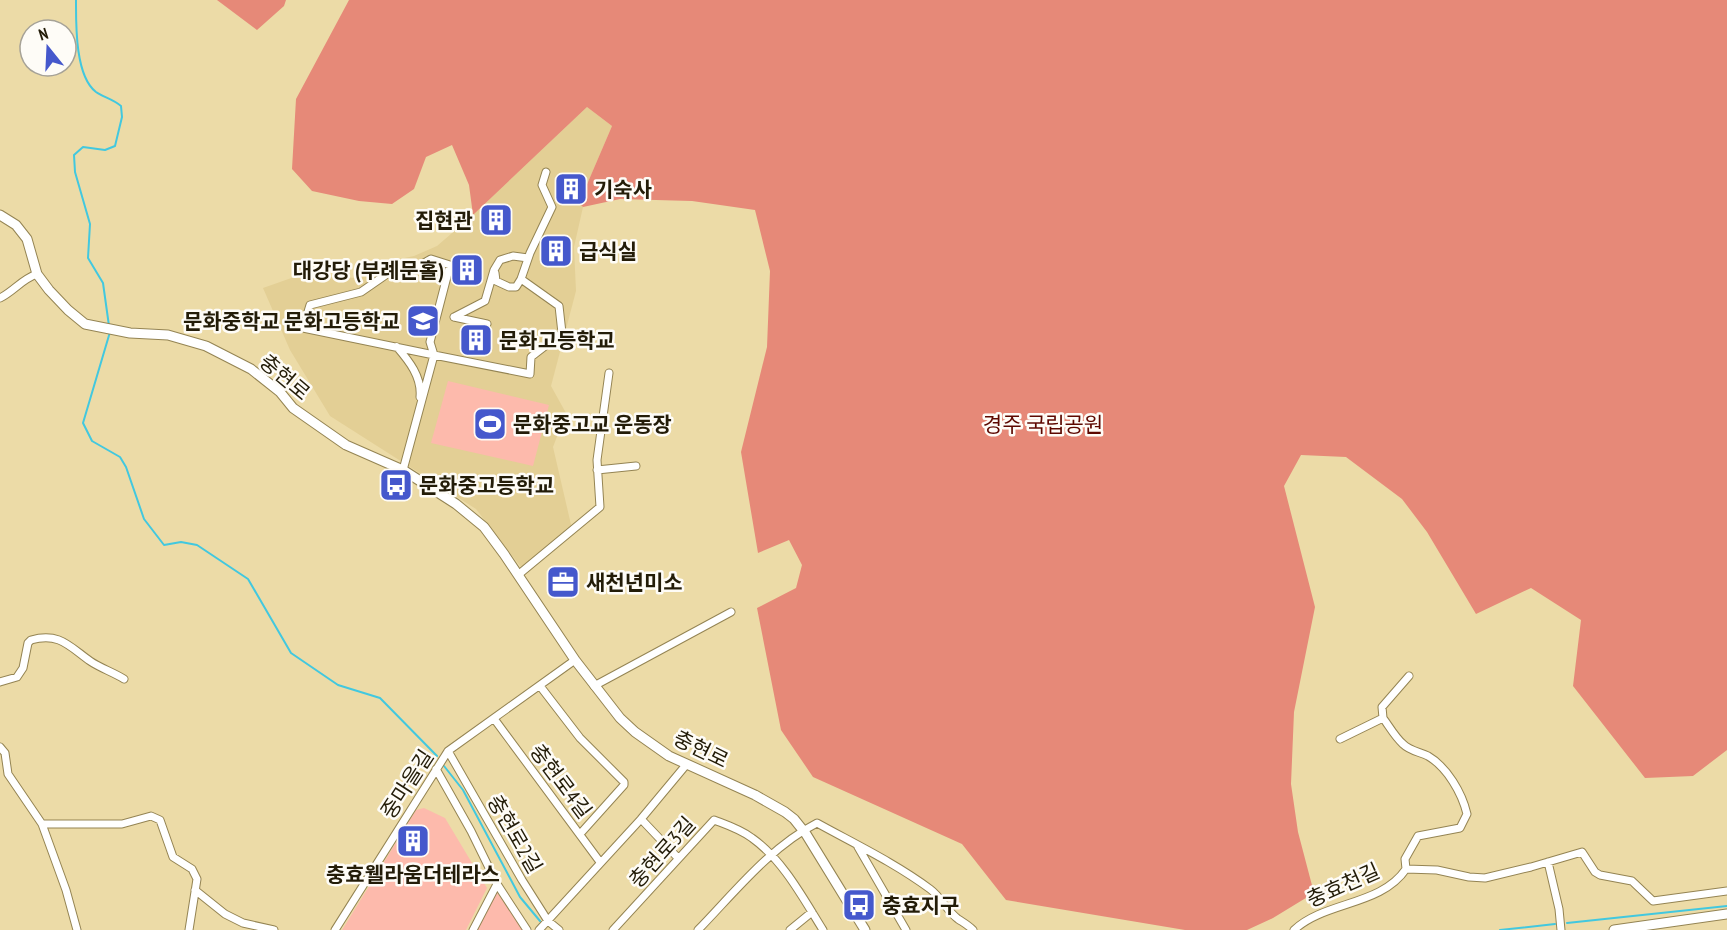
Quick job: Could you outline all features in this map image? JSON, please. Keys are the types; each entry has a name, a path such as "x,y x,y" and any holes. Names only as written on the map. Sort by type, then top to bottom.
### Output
{"street":[{"path":"494,270 496,281 509,287 516,287 521,279 528,258 552,207 542,185 546,172"},
{"name":"충현로","path":"0,215 16,225 27,239 37,274 58,300 85,324 109,329 168,335 206,346 251,369 280,392 293,408 346,445 403,470 456,504 484,527 575,660 620,718 635,732 669,756 785,812 803,830 865,930"},
{"path":"487,324 454,317 485,301 494,270 500,260 513,256 528,258"},
{"path":"403,470 434,355 430,342 450,265 431,259 414,269 387,274 361,292 310,305 303,328 434,355 530,374 531,357 562,333 559,306 521,279"},
{"path":"0,297 13,290 28,277 37,274"},
{"path":"397,347 413,366 421,391 419,410"},
{"path":"518,575 600,507 597,460 609,373"},
{"path":"597,470 636,466"},
{"path":"594,686 731,612"},
{"path":"0,682 17,677 23,668 28,643 31,640 50,637 60,639 92,662 124,678"},
{"name":"중마을길","path":"335,930 448,751 495,720 575,660"},
{"path":"1406,869 1406,859 1418,836 1460,828 1467,814 1464,802 1441,765 1427,755 1401,743 1383,718 1382,707 1409,676"},
{"path":"540,686 580,738 624,782 624,785 580,834"},
{"path":"1340,739 1383,718"},
{"name":"충현로4길","path":"495,720 600,862"},
{"path":"0,747 5,753 8,774 42,824 66,890 77,930"},
{"name":"충현로2길","path":"448,751 522,880 548,921 559,930"},
{"path":"539,930 641,819 686,765"},
{"path":"435,769 471,831 496,884 526,930"},
{"path":"42,824 122,824 151,816 160,820 173,857 192,869 195,874 189,930"},
{"path":"641,819 678,858"},
{"name":"충현로3길","path":"613,930 714,819 751,837 771,856 784,870 823,930"},
{"path":"698,930 771,856 803,830 817,823 890,863 928,888 938,895 959,920 968,924 973,930"},
{"path":"854,844 868,862 906,930"},
{"name":"충효천길","path":"1294,930 1308,920 1393,883 1406,869 1437,870 1469,878 1485,878 1581,852 1595,872 1632,881 1653,901 1727,891"},
{"path":"1548,862 1562,930"},
{"path":"473,930 496,884"},
{"path":"195,890 234,919 252,926 274,930"},
{"path":"790,930 812,912"},
{"path":"1614,930 1727,914"}],"shaded area":[{"name":"문화중학교 문화고등학교","path":"587,107 612,126 579,203 583,207 574,247 576,291 551,386 566,413 553,447 572,529 521,567 476,509 330,416 290,350 263,288 297,276 358,278 390,261 414,256 437,246"},
{"name":"문화중고교 운동장","path":"448,381 549,405 533,466 431,443"},
{"path":"424,808 445,818 487,888 466,930 342,930 416,810"},
{"path":"496,891 523,930 477,930"}],"green space":[{"path":"217,0 286,0 284,6 257,30"},
{"name":"경주 국립공원","path":"349,0 1727,0 1727,750 1693,776 1645,778 1573,686 1581,620 1531,588 1476,614 1427,532 1402,499 1346,457 1301,455 1284,486 1315,607 1294,712 1291,784 1298,832 1314,893 1273,918 1247,930 1185,930 1006,900 962,844 813,777 781,730 757,608 796,588 802,565 789,540 758,553 741,452 767,347 770,271 755,210 692,201 620,199 583,207 579,203 612,126 587,107 473,215 469,185 452,145 426,157 414,189 392,204 359,201 312,191 292,169 296,99"}],"waterway":[{"path":"76,0 78,49 84,74 96,92 121,106 122,117 115,146 105,150 83,147 74,155 75,172 90,224 88,258 103,283 109,326"},
{"path":"110,332 83,423 92,441 120,457 126,467 144,519 164,545 181,542 197,545 248,579 291,653 338,685 380,698 437,756"},
{"path":"444,766 463,790 520,897 540,921"},
{"path":"1567,923 1727,906"},
{"path":"1500,930 1555,924"}],"place":[{"name":"기숙사","path":"571,189"},
{"name":"집현관","path":"496,220"},
{"name":"급식실","path":"556,251"},
{"name":"대강당 (부례문홀)","path":"467,270"},
{"name":"문화중학교 문화고등학교","path":"423,321"},
{"name":"문화고등학교","path":"476,340"},
{"name":"문화중고교 운동장","path":"490,424"},
{"name":"문화중고등학교","path":"396,485"},
{"name":"새천년미소","path":"563,582"},
{"name":"충효웰라움더테라스","path":"413,841"},
{"name":"충효지구","path":"859,905"}]}
